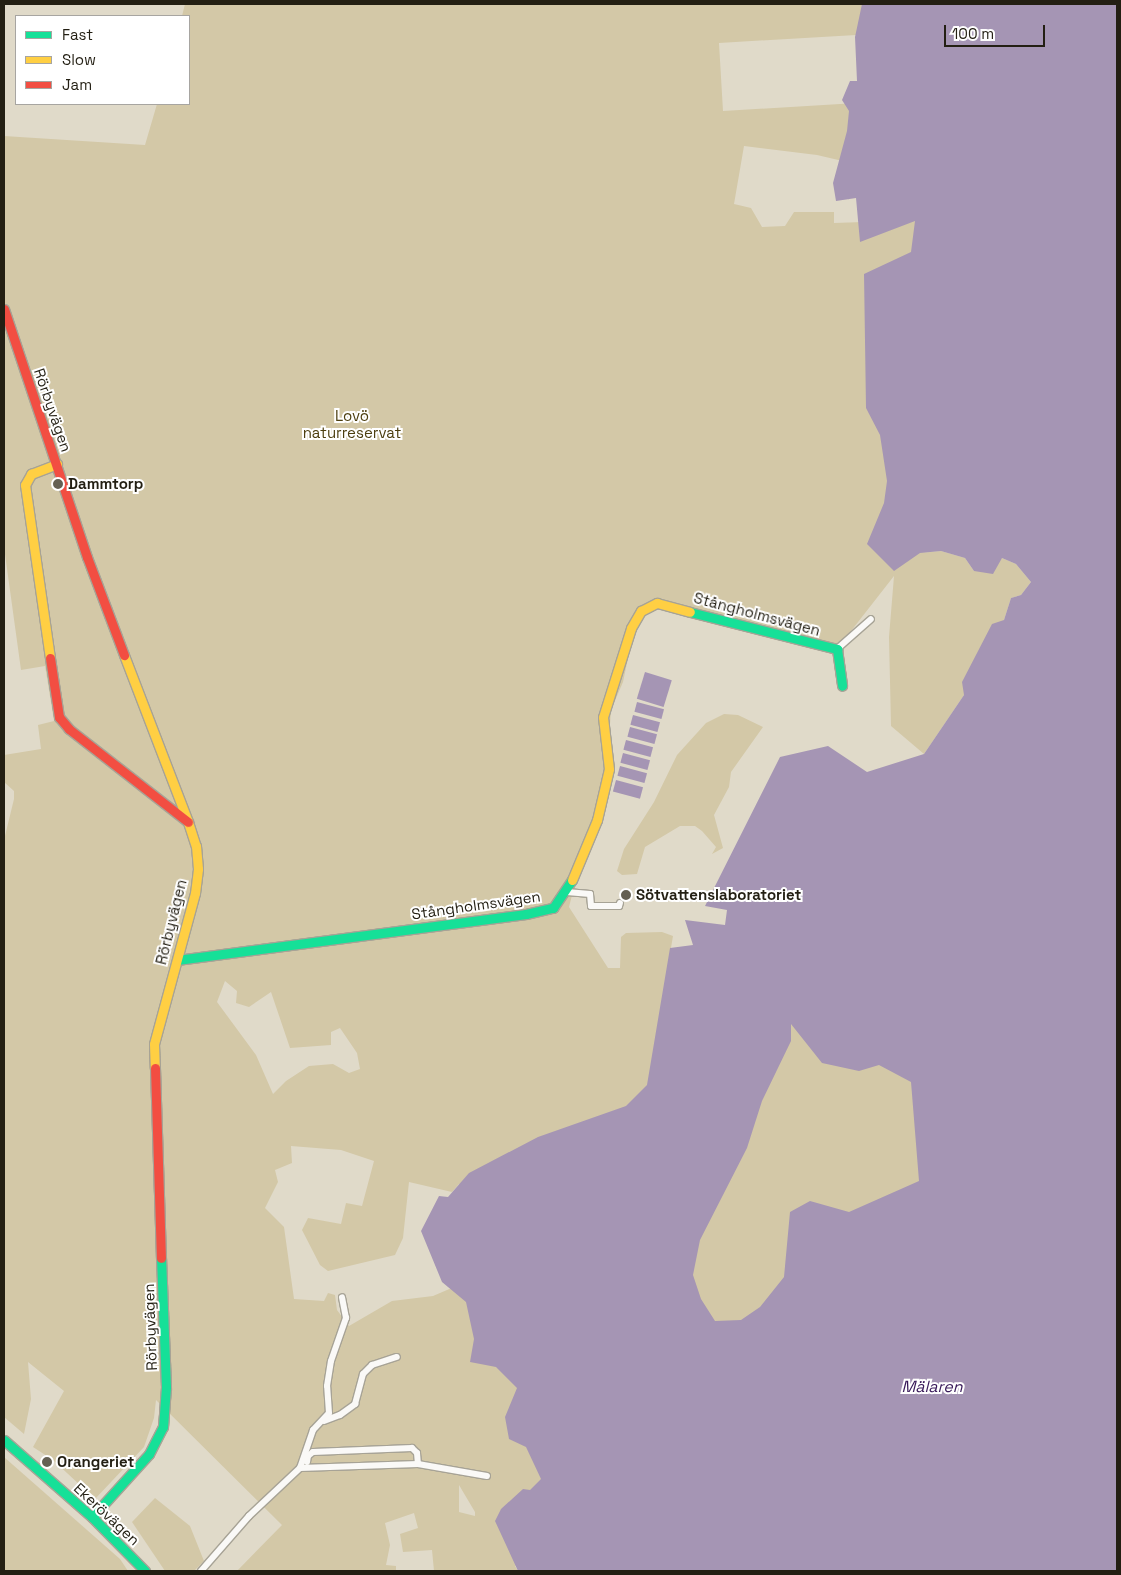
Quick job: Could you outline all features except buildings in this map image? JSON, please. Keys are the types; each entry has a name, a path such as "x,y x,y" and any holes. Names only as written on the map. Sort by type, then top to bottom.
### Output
{"street":[{"name":"Rörbyvägen","path":"4,309 106,609 188,822 196,846 198,869 177,960 154,1044 166,1409 158,1442 92,1517"},
{"path":"57,464 31,474 25,485 59,717 69,729 188,822"},
{"name":"Stångholmsvägen","path":"177,960 526,914 553,908 567,892 597,820 608,769 603,716 631,628 641,611 656,603 837,649 842,686"},
{"path":"837,649 871,619"},
{"path":"567,892 590,894 591,906 620,906 620,903"},
{"path":"303,1467 313,1430 324,1421 329,1413 327,1386 330,1362 346,1318 342,1297"},
{"path":"324,1421 340,1415 355,1404 363,1374 372,1365 397,1357"},
{"name":"Ekerövägen","path":"4,1440 92,1517 145,1571"},
{"path":"201,1571 249,1516 303,1467 308,1456 313,1452 412,1448 417,1453 418,1464"},
{"path":"303,1467 418,1464 487,1476"}],"green space":[{"name":"Lovö naturreservat","path":"185,4 1117,4 1117,1180 515,1566 518,1571 434,1571 432,1550 403,1552 400,1534 418,1528 414,1513 385,1523 390,1545 386,1565 396,1566 396,1571 237,1571 282,1525 156,1400 154,1418 144,1447 95,1499 53,1460 33,1447 64,1391 28,1362 31,1399 24,1434 4,1417 4,840 14,799 14,791 4,782 4,755 41,749 38,725 54,721 45,666 21,670 4,547 4,136 145,145 157,105 190,105 190,15 182,15","holes":["856,35 873,102 723,111 719,43","744,146 817,155 864,166 863,222 834,223 834,212 794,212 785,226 762,227 751,208 734,204","1020,539 1045,591 921,770 658,1024 673,936 662,932 626,933 621,937 620,968 608,968 569,907 579,868 601,824 613,768 609,739 611,710 623,682 634,630 641,617 653,609 665,608 833,654 894,576 889,637 891,726 924,754 964,695 1004,620 1011,598 1021,595 1031,582 1016,564 1002,558 974,571 965,558 941,551 920,553","225,981 237,991 236,1003 249,1007 271,992 290,1048 331,1045 331,1032 340,1028 357,1053 360,1069 349,1073 333,1064 309,1066 286,1081 273,1094 256,1055 217,1002","291,1146 341,1150 374,1161 362,1206 346,1203 341,1224 308,1218 302,1230 320,1265 328,1271 395,1255 403,1238 409,1182 452,1192 459,1184 468,1281 433,1296 392,1301 349,1326 337,1310 335,1295 328,1293 324,1301 294,1299 284,1227 265,1208 278,1182 275,1170 292,1163","459,1485 475,1512 475,1516 459,1512"]},
{"path":"724,714 738,715 763,727 731,772 729,787 714,815 723,848 712,854 716,847 702,831 695,826 680,826 645,847 637,874 622,875 617,871 624,849 654,802 677,755 706,723"},
{"path":"4,1457 120,1559 128,1571 4,1571"},
{"path":"155,1498 190,1526 204,1561 194,1571 165,1571 132,1522"}],"water":[{"name":"Mälaren","path":"862,4 1117,4 1117,1571 518,1571 495,1521 501,1509 523,1489 530,1490 541,1479 526,1447 509,1439 505,1417 517,1388 496,1367 470,1362 474,1339 466,1302 442,1282 421,1231 439,1196 448,1197 469,1173 538,1137 626,1106 647,1085 670,948 693,945 685,920 725,925 727,910 705,906 780,757 828,746 867,772 924,754 964,695 962,682 992,624 1004,620 1011,598 1021,595 1031,582 1016,564 1002,558 993,574 974,571 965,558 941,551 920,553 894,571 867,544 884,503 887,481 880,435 866,408 864,274 911,252 915,221 860,242 856,198 836,201 833,183 847,131 849,111 842,100 850,81 857,81 855,37","holes":["791,1024 822,1063 859,1071 879,1065 911,1082 919,1181 849,1212 810,1201 790,1212 784,1277 760,1307 741,1320 715,1321 701,1299 693,1275 700,1240 747,1148 762,1101 791,1041"]},
{"path":"645,672 672,680 664,707 637,699"},
{"path":"637,702 664,709 661,719 634,712"},
{"path":"633,715 660,722 657,732 630,725"},
{"path":"630,727 657,734 654,744 627,737"},
{"path":"626,740 653,747 650,757 623,750"},
{"path":"623,753 650,760 647,770 620,763"},
{"path":"620,766 647,773 644,783 617,776"},
{"path":"616,780 643,787 640,799 613,792"}],"traffic: fast":[{"path":"690,612 837,649 842,686"},
{"path":"177,960 526,914 553,908 572,880"},
{"path":"92,1517 149,1454 163,1427 166,1387 161,1258"},
{"path":"4,1440 92,1517 145,1571"}],"traffic: slow":[{"path":"50,658 25,485 31,474 57,464"},
{"path":"572,880 597,820 609,769 603,717 631,628 641,611 657,603 690,612"},
{"path":"124,655 188,822 196,846 198,869 195,893 154,1044 155,1068"}],"traffic: jam":[{"path":"4,309 87,557 124,655"},
{"path":"50,658 59,717 69,729 188,822"},
{"path":"155,1068 161,1258"}],"place":[{"name":"Dammtorp","path":"58,484"},
{"name":"Sötvattenslaboratoriet","path":"626,895"},
{"name":"Orangeriet","path":"47,1462"}]}
